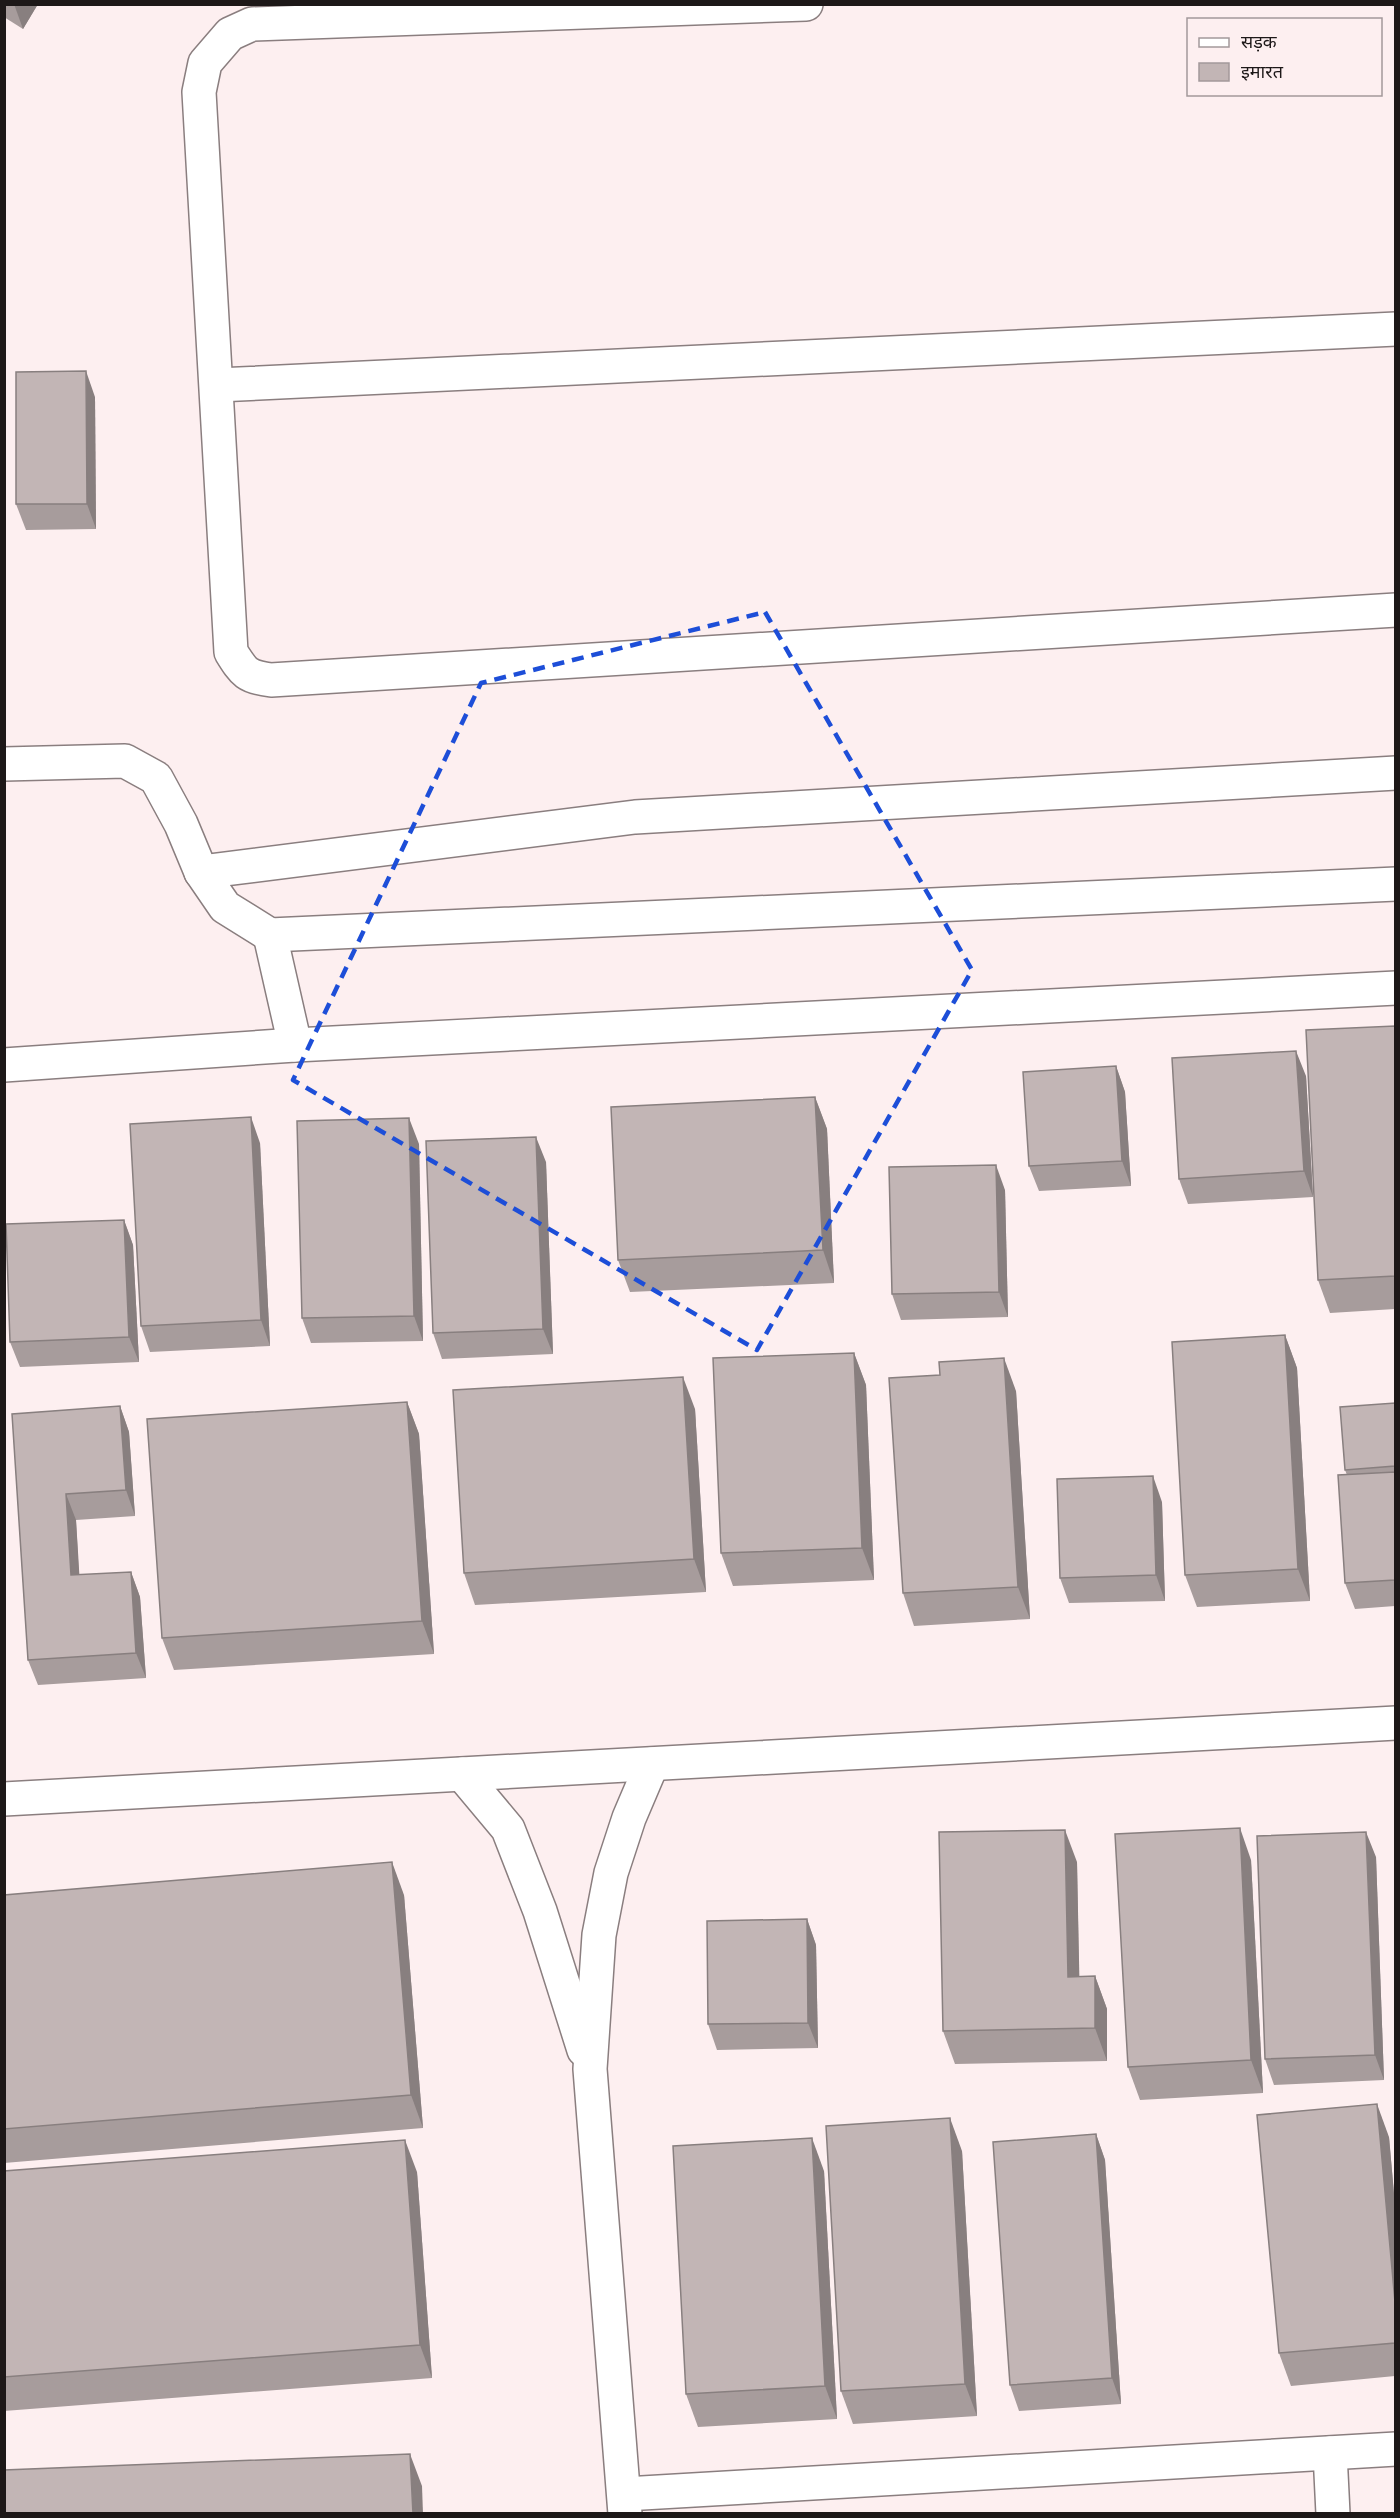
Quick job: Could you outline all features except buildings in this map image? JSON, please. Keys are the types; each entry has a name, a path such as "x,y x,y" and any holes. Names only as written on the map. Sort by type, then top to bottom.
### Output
{"street":[{"path":"806,4 252,24 230,34 205,63 199,92 231,652 242,670 253,677 271,680 1395,610"},
{"path":"217,385 1395,329"},
{"path":"4,764 125,761 156,778 181,824 201,872 225,907 270,935 1395,884"},
{"path":"201,872 635,817 1395,773"},
{"path":"270,935 295,1045"},
{"path":"4,1065 295,1045 1395,988"},
{"path":"4,1798 1395,1723"},
{"path":"652,1764 629,1818 611,1874 599,1935 590,2069 625,2504 1395,2449"},
{"path":"462,1774 508,1829 540,1911 590,2069"},
{"path":"1329,2453 1333,2514"}],"highlighted area":[{"path":"765,612 972,970 757,1350 293,1080 481,683"}]}
